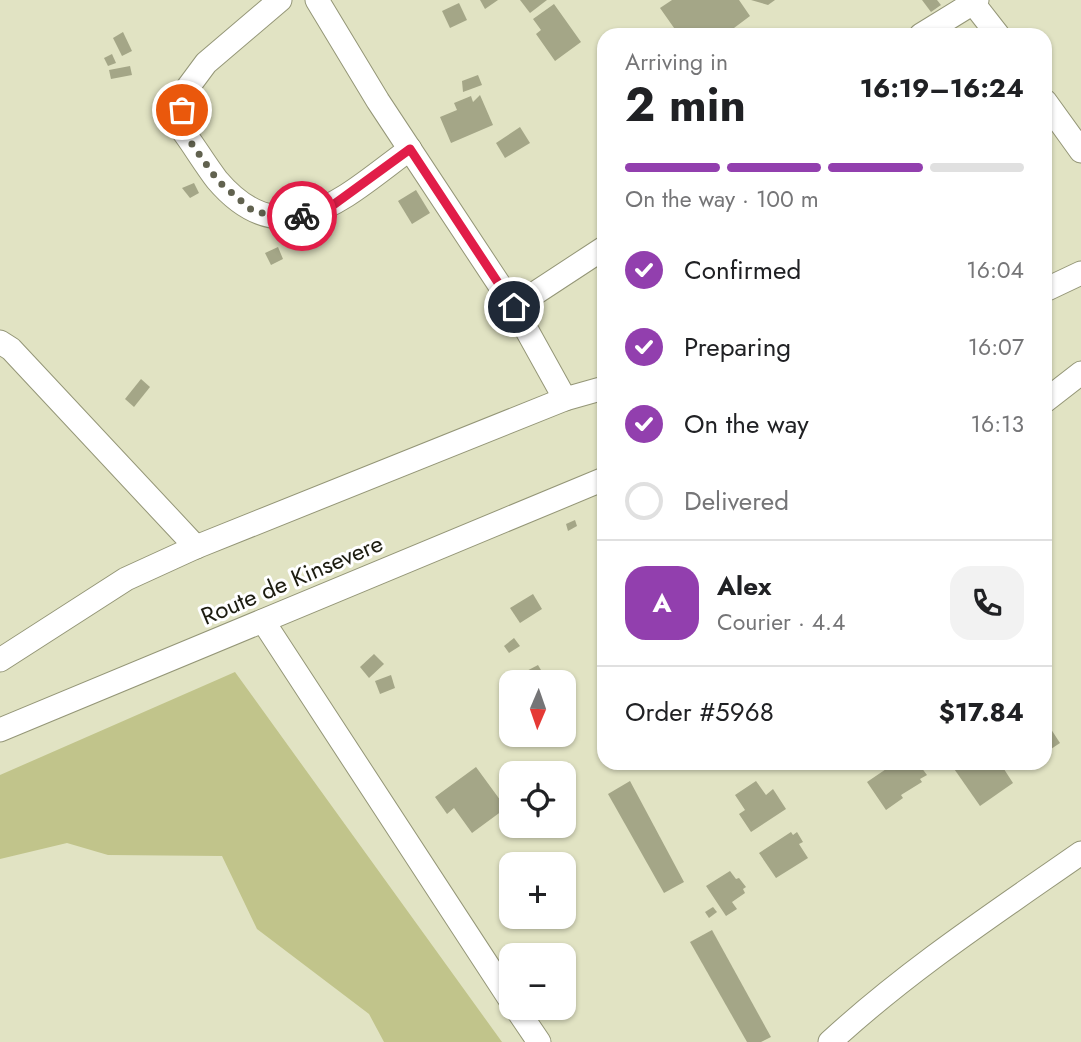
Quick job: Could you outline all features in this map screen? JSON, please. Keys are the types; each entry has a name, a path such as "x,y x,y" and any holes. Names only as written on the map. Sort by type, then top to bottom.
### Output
{"street":[{"path":"279,0 206,63 183,94 180,127 218,181 253,211 292,219 329,208 410,149"},
{"path":"317,0 410,149 514,307 565,399"},
{"path":"932,28 975,1 993,28"},
{"path":"1052,111 1081,151"},
{"path":"514,307 597,253"},
{"path":"1052,287 1081,274"},
{"path":"0,342 11,349 196,547"},
{"path":"1052,396 1081,373"},
{"path":"0,660 126,579 196,547 565,399 597,390"},
{"name":"Route de Kinsevere","path":"0,730 597,482"},
{"path":"263,621 499,983"},
{"path":"830,1042 860,1014 935,955 1081,853"},
{"path":"524,1020 539,1042"}],"green space":[{"path":"235,672 502,1042 384,1042 369,1014 257,929 222,856 108,855 67,843 0,859 0,775"}],"building":[{"path":"480,0 498,0 485,9"},
{"path":"520,0 547,0 530,13"},
{"path":"672,0 739,0 750,16 734,28 674,28 660,8"},
{"path":"751,0 775,0 768,5"},
{"path":"922,0 937,0 941,5 931,12"},
{"path":"459,3 467,20 450,28 442,11"},
{"path":"554,4 581,42 555,61 536,34 541,30 533,19"},
{"path":"123,32 132,51 122,56 113,38"},
{"path":"112,54 116,63 108,66 104,58"},
{"path":"130,66 132,75 111,79 109,70"},
{"path":"478,75 482,85 463,92 462,81"},
{"path":"480,95 493,125 451,143 440,117 457,110 454,103 471,96 473,102"},
{"path":"520,127 530,143 505,158 496,143"},
{"path":"194,183 199,193 190,198 182,188"},
{"path":"416,190 430,213 412,224 398,201"},
{"path":"278,247 283,259 271,265 265,253"},
{"path":"141,379 150,387 134,407 125,399"},
{"path":"575,520 577,526 568,531 566,524"},
{"path":"533,594 542,609 520,623 510,608"},
{"path":"514,638 520,646 509,653 504,646"},
{"path":"374,654 384,664 369,678 360,667"},
{"path":"538,665 541,670 528,670"},
{"path":"391,675 395,688 380,694 375,681"},
{"path":"1052,731 1060,743 1052,748"},
{"path":"476,767 499,798 499,813 472,833 454,808 447,814 435,797"},
{"path":"885,770 923,770 927,775 886,810 867,782"},
{"path":"955,770 1005,770 1013,783 980,806"},
{"path":"630,781 684,882 664,893 608,794"},
{"path":"756,781 766,795 773,789 786,809 751,832 739,814 745,810 735,795"},
{"path":"791,832 793,835 797,832 803,842 799,844 808,858 776,878 759,853"},
{"path":"730,871 746,887 743,889 745,893 732,902 737,909 726,916 706,886"},
{"path":"713,907 717,912 709,918 705,912"},
{"path":"712,930 771,1037 761,1042 747,1042 690,942"}],"way so far":[{"path":"182,110 180,127 218,181 253,211 292,219 302,216"}],"route":[{"path":"302,216 329,208 410,149 514,307"}]}
